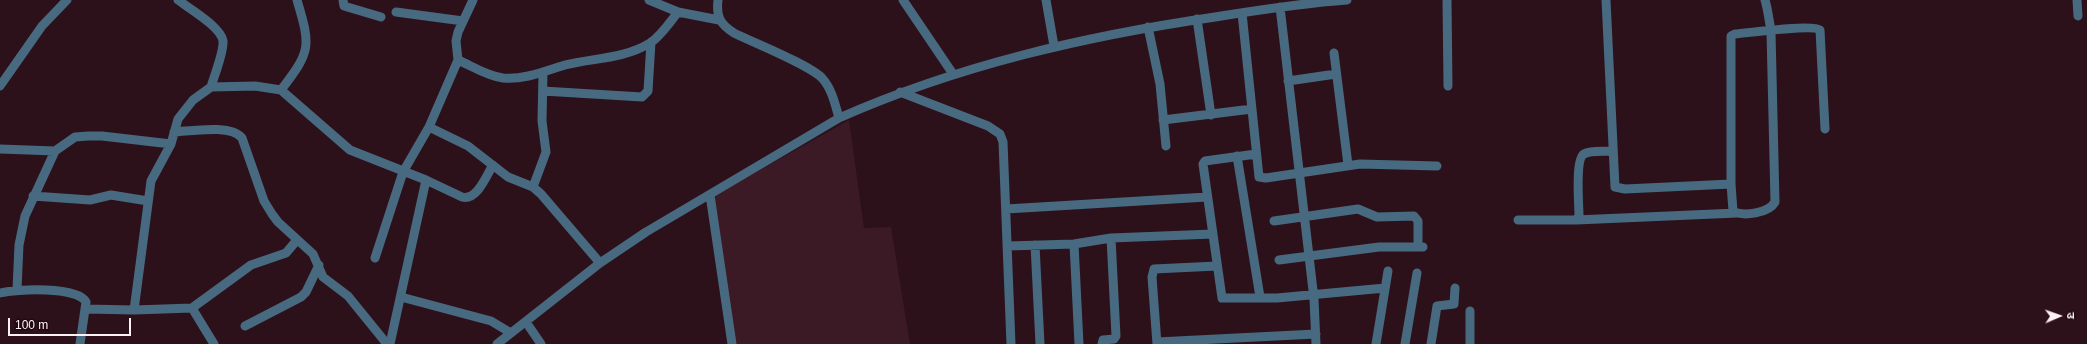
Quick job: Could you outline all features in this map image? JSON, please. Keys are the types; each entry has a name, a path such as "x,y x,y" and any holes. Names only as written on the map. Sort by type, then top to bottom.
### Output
{"street":[{"path":"0,86 42,26 67,0"},
{"path":"178,0 213,26 221,35 223,45 211,87"},
{"path":"281,90 300,65 305,52 307,36 297,0"},
{"path":"343,0 344,6 381,17"},
{"path":"375,258 403,172 429,127 458,60 456,41 473,0"},
{"path":"649,0 678,12 719,20 734,33 801,65 821,77 830,89 839,118"},
{"path":"718,0 717,12 719,20"},
{"path":"903,0 953,74"},
{"path":"1046,0 1054,46"},
{"path":"497,344 600,263 646,232 710,195 762,162 839,118 900,92 953,74 1054,46 1148,26 1280,7 1346,0"},
{"path":"1447,0 1448,86"},
{"path":"1606,0 1613,183 1617,188 1731,184"},
{"path":"1518,220 1576,220 1753,213 1772,206 1775,202 1771,31 1765,0"},
{"path":"2077,0 2078,16"},
{"path":"1280,7 1309,256 1316,344"},
{"path":"396,12 463,21"},
{"path":"458,60 494,76 503,78 543,73 566,65 618,56 651,42 678,12"},
{"path":"1242,13 1258,174 1260,178 1360,164 1437,166"},
{"path":"1197,19 1211,114"},
{"path":"1148,26 1160,84 1166,146"},
{"path":"1737,213 1732,210 1730,37 1735,34 1811,27 1820,30 1825,129"},
{"path":"544,91 642,98 648,90 651,42"},
{"path":"1334,53 1348,165"},
{"path":"533,186 546,152 546,141 542,121 544,91 543,73"},
{"path":"1288,81 1336,74"},
{"path":"134,310 151,181 171,144 178,119 184,109 193,100 211,87 255,86 281,90 350,150 467,198 474,195 493,165"},
{"path":"900,92 988,126 1000,134 1003,142 1008,246 1010,344"},
{"path":"1163,120 1252,110"},
{"path":"429,127 468,146 508,177 533,186 600,263"},
{"path":"174,132 228,130 238,133 242,138 264,201 278,222 313,254 323,277 348,296 387,344"},
{"path":"17,289 22,230 33,196 55,151 75,137 88,136 102,136 171,144"},
{"path":"0,149 55,151"},
{"path":"1576,220 1578,216 1579,168 1581,157 1586,154 1612,151"},
{"path":"1256,154 1203,162 1222,298 1313,294 1385,288"},
{"path":"1237,156 1260,297"},
{"path":"390,344 426,180"},
{"path":"33,196 90,200 111,195 148,201"},
{"path":"710,195 732,344"},
{"path":"1006,209 1207,197"},
{"path":"1274,221 1358,209 1378,217 1414,216 1418,221 1421,247 1379,247 1279,260"},
{"path":"1008,246 1074,244 1111,238 1213,234"},
{"path":"1102,344 1103,340 1114,339 1116,336 1111,238"},
{"path":"86,309 134,310 192,308 251,265 286,253 297,240"},
{"path":"1074,244 1079,344"},
{"path":"1035,245 1040,344"},
{"path":"245,326 301,297 306,292 319,265"},
{"path":"1217,266 1154,270 1152,277 1157,343 1316,334"},
{"path":"1376,344 1388,271"},
{"path":"1405,344 1417,273"},
{"path":"1431,344 1437,306 1454,304 1455,288"},
{"path":"0,293 17,289 58,292 79,296 86,302 80,344"},
{"path":"401,297 491,321 511,333"},
{"path":"192,308 214,344"},
{"path":"1470,311 1470,344"},
{"path":"526,322 541,344"}],"shaded area":[{"path":"849,120 864,228 891,227 910,344 735,344 712,197"}]}
